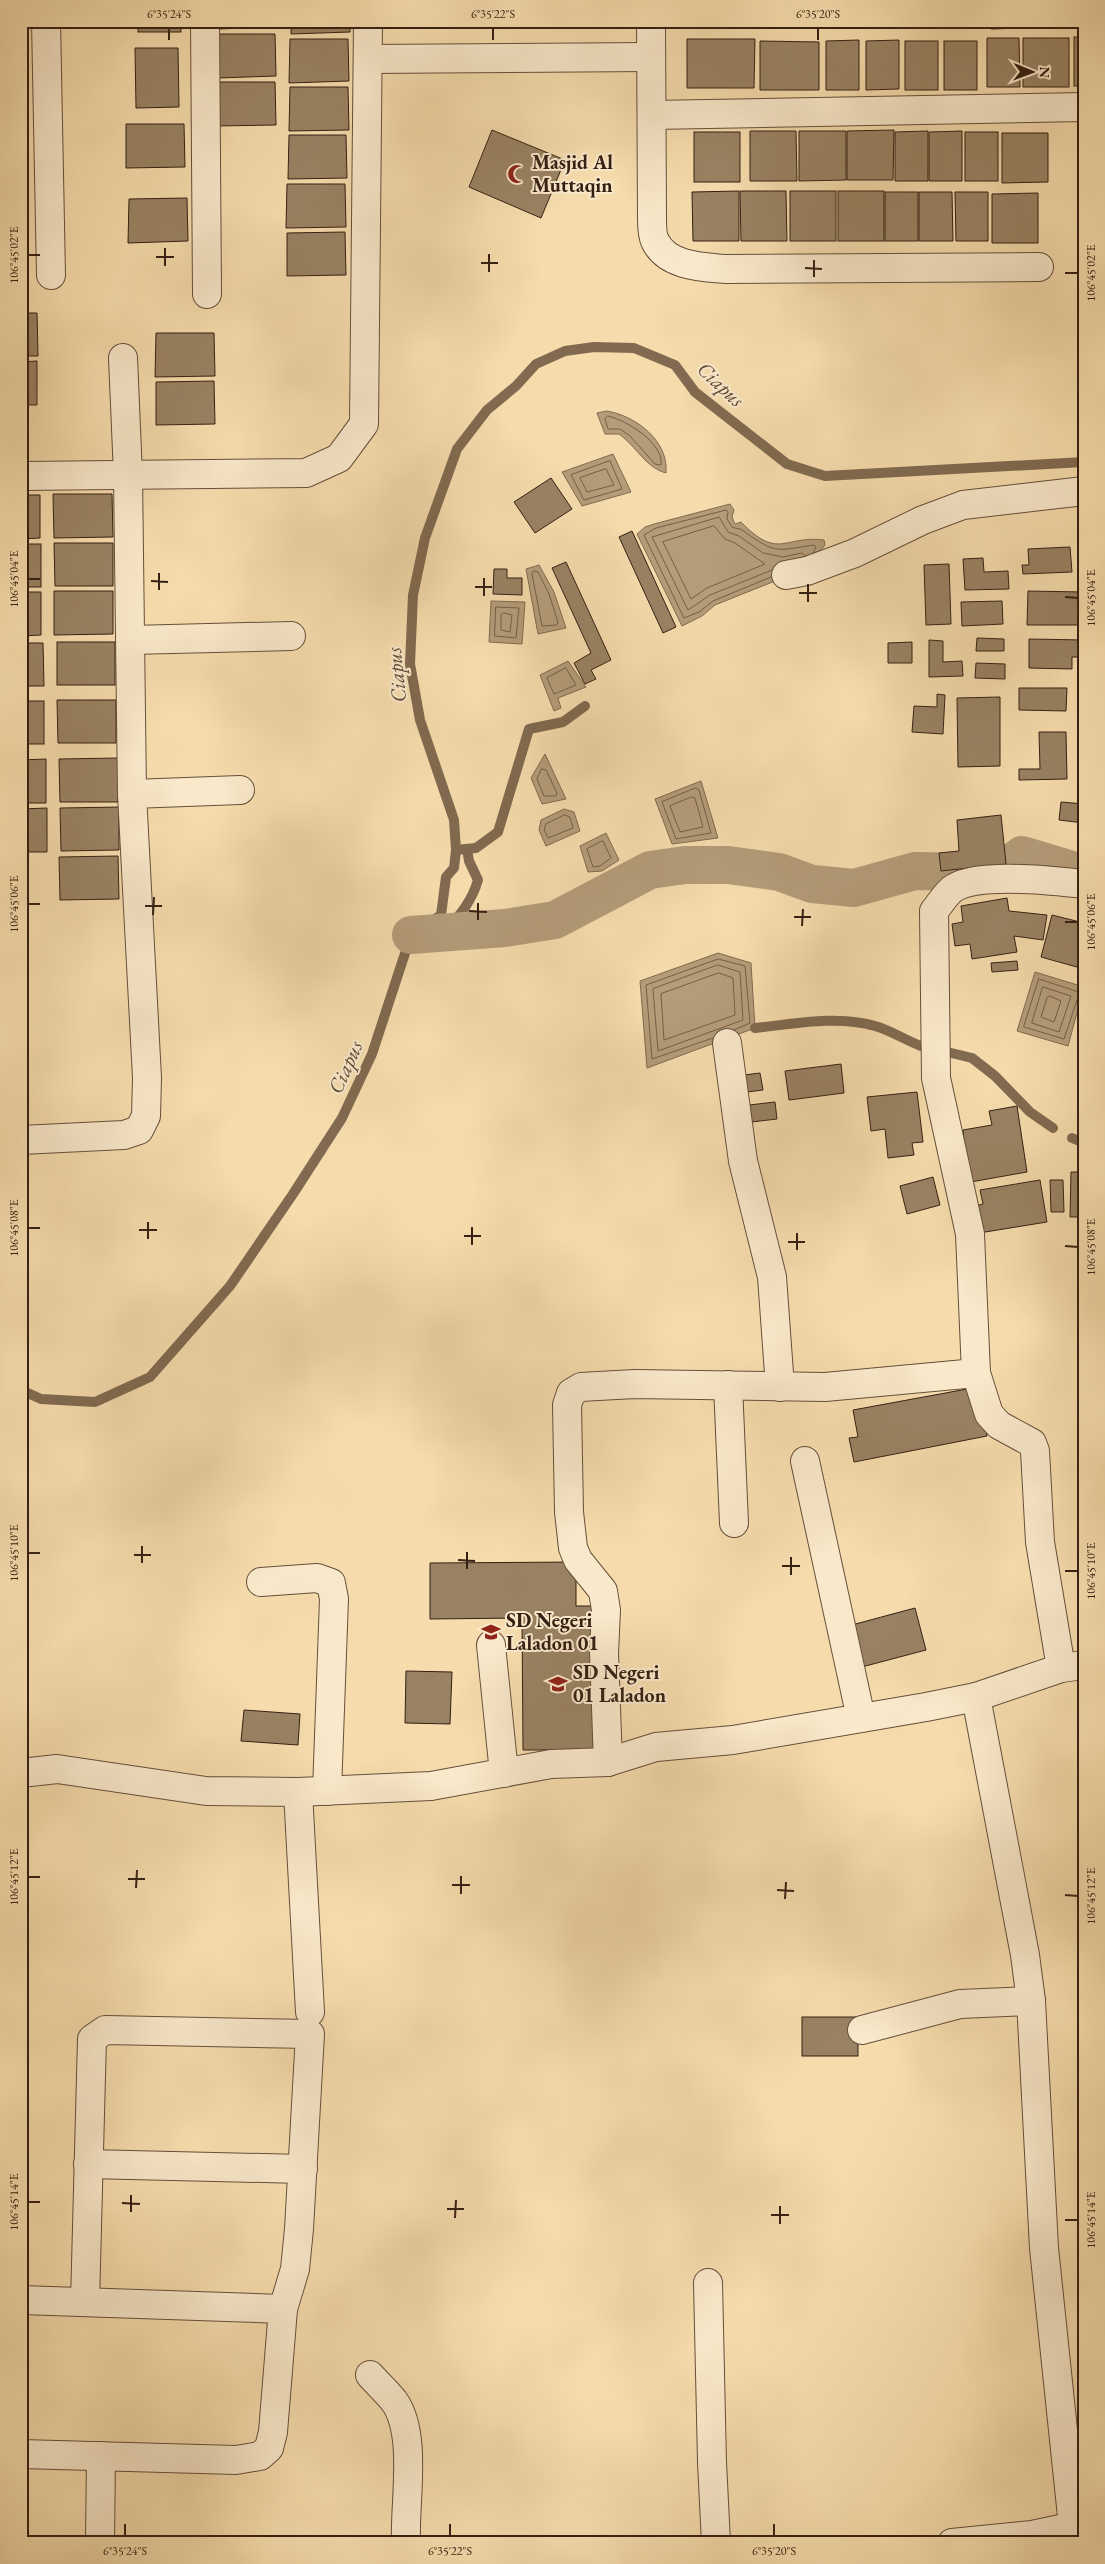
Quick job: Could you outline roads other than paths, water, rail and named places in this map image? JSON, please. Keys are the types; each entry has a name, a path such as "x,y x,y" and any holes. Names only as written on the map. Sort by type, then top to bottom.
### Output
{"street":[{"path":"46,21 51,275"},
{"path":"205,21 207,294"},
{"path":"21,476 306,473 339,458 364,424 368,21"},
{"path":"651,21 652,218 654,240 663,254 681,262 700,267 726,270 1039,267"},
{"path":"368,59 652,57"},
{"path":"652,115 1084,107"},
{"path":"21,1140 133,1134 139,1130 146,1116 147,1078 132,794 128,475 123,358"},
{"path":"786,575 847,556 936,514 963,505 1084,491"},
{"path":"131,640 292,636"},
{"path":"132,794 240,790"},
{"path":"21,1773 57,1769 186,1790 298,1792 432,1786 551,1764 608,1762 656,1747 733,1740 976,1697 1073,1666 1040,1542 1036,1451 1032,1443 998,1425 989,1414 976,1373 970,1234 936,1078 934,911 954,888 976,881 1020,879 1084,884"},
{"path":"727,1043 743,1161 772,1277 780,1387"},
{"path":"608,1762 604,1663 606,1610 603,1591 578,1560 574,1548 569,1512 567,1405 572,1393 581,1387 635,1384 780,1387 861,1385 976,1373"},
{"path":"728,1385 734,1523"},
{"path":"805,1461 861,1718"},
{"path":"261,1582 316,1578 331,1583 334,1598 327,1791"},
{"path":"491,1644 504,1773"},
{"path":"952,2543 1032,2535 1078,2525 1044,2248 1031,2001 1026,1955 976,1697"},
{"path":"298,1792 310,2012"},
{"path":"862,2030 960,2004 1031,2001"},
{"path":"21,2454 236,2460 260,2456 269,2448 273,2432 283,2309 294,2269 303,2169 310,2034 105,2030 92,2039 85,2302"},
{"path":"88,2164 303,2169"},
{"path":"708,2283 712,2462 716,2543"},
{"path":"21,2300 283,2309"},
{"path":"370,2376 394,2402 404,2423 408,2452 406,2543"},
{"path":"100,2543 101,2456"}],"water":[{"path":"607,411 629,418 649,432 662,451 666,461 666,473 647,462 619,434 605,434 597,413"},
{"path":"613,454 631,492 582,506 562,472"},
{"path":"730,504 734,510 732,517 735,524 741,522 764,541 782,544 811,539 824,540 825,545 819,552 785,577 715,605 702,616 682,626 637,534 645,527 654,524"},
{"path":"539,565 554,592 566,628 538,634 526,569"},
{"path":"491,601 525,602 522,644 489,642"},
{"path":"568,661 586,687 558,698 561,708 554,711 540,675"},
{"path":"545,754 566,799 542,804 531,778"},
{"path":"701,781 718,838 672,844 655,799"},
{"path":"564,809 574,812 580,831 546,846 539,830 541,820"},
{"path":"606,833 619,860 602,871 588,872 580,846"},
{"path":"718,953 751,963 755,1028 647,1068 640,981"},
{"path":"1035,972 1084,987 1068,1046 1017,1031"}],"waterway":[{"name":"Ciapus","path":"21,1390 41,1399 95,1402 150,1377 230,1286 342,1118 372,1054 411,935 441,915 446,877 454,868 456,850 454,820 420,720 410,664 413,595 425,538 457,449 487,410 516,386 536,364 565,351 594,347 634,348 675,365 695,392 787,464 825,476 1084,462"},
{"path":"456,850 476,848 498,832 529,729 563,722 585,706"},
{"path":"446,931 469,901 478,880 469,861 467,849"},
{"path":"411,935 505,928 555,920 650,870 685,865 728,865 779,872 812,884 854,888 915,871 999,872 1022,855 1075,871 1084,870"},
{"path":"755,1028 815,1021 845,1021 881,1028 921,1046"},
{"path":"943,1051 972,1058 995,1076 1030,1112 1053,1128"},
{"path":"1072,1138 1084,1143"}],"place":[{"name":"Masjid Al Muttaqin","path":"517,174"},
{"name":"SD Negeri Laladon 01","path":"491,1632"},
{"name":"SD Negeri 01 Laladon","path":"558,1684"}]}
